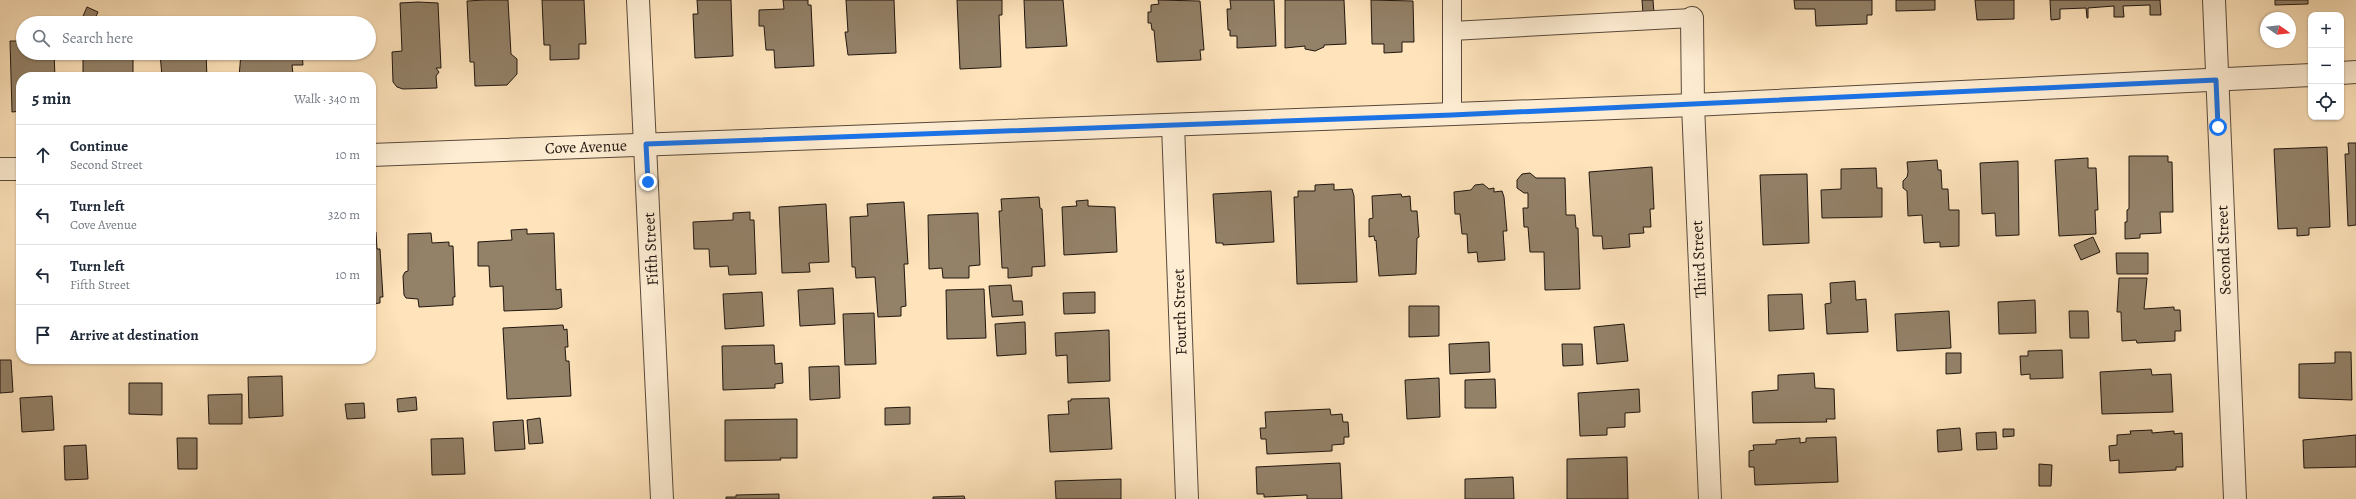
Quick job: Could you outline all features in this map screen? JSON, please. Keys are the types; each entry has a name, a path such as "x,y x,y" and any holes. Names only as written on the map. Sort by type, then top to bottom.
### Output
{"street":[{"name":"Fifth Street","path":"638,0 662,499"},
{"name":"Second Street","path":"2214,0 2216,80 2234,499"},
{"name":"Third Street","path":"1692,18 1692,105 1710,499"},
{"path":"2344,73 2356,72"},
{"name":"Cove Avenue","path":"376,155 1173,126 1692,105 2216,80 2308,74"},
{"name":"Fourth Street","path":"1173,126 1187,499"},
{"path":"0,169 16,169"}],"lane":[{"path":"1452,0 1452,115"},
{"path":"1452,31 1692,18"}],"building":[{"path":"508,0 511,54 517,59 517,74 507,85 475,86 474,62 470,62 467,1"},
{"path":"542,0 584,0 586,44 579,44 579,59 550,60 550,45 544,45"},
{"path":"697,0 731,0 733,56 695,58 693,14 698,14"},
{"path":"783,0 808,0 808,5 811,5 814,66 775,68 774,50 766,50 764,26 759,26 759,10 784,9"},
{"path":"846,0 894,0 896,53 848,55 845,32 848,32"},
{"path":"957,0 1002,0 1002,15 999,15 1001,67 960,69"},
{"path":"1024,0 1063,0 1067,46 1026,48"},
{"path":"1158,0 1200,1 1204,50 1200,50 1201,60 1157,62 1154,30 1152,30 1151,23 1148,23 1148,12 1151,12 1151,5 1159,4"},
{"path":"1230,0 1274,0 1276,46 1237,48 1237,36 1230,36 1230,30 1228,30 1227,9 1231,9"},
{"path":"1285,0 1344,0 1346,44 1324,45 1324,47 1315,51 1305,49 1305,46 1285,48"},
{"path":"1371,0 1413,1 1414,42 1402,42 1402,52 1384,53 1384,44 1372,44"},
{"path":"1642,0 1653,0 1654,13 1643,14"},
{"path":"1794,0 1872,0 1872,15 1867,15 1867,24 1816,26 1815,9 1795,9"},
{"path":"1896,0 1935,0 1935,10 1896,11"},
{"path":"1975,0 2014,0 2014,19 1977,20"},
{"path":"2050,0 2160,0 2161,15 2150,15 2150,5 2123,6 2124,17 2114,17 2114,6 2088,8 2088,18 2086,8 2060,9 2060,19 2051,20"},
{"path":"2275,0 2308,0 2308,4 2275,5"},
{"path":"400,3 438,3 441,68 436,68 439,72 436,76 437,88 403,89 397,87 393,82 392,52 402,51"},
{"path":"87,7 98,12 96,16 83,16"},
{"path":"10,41 16,41 16,60 54,60 55,72 16,72 16,112 12,112"},
{"path":"83,60 133,60 133,72 83,72"},
{"path":"161,60 206,60 207,72 162,72"},
{"path":"240,60 303,60 303,65 292,65 293,72 239,72"},
{"path":"2348,143 2356,143 2356,225 2348,226 2345,154 2349,154"},
{"path":"2327,147 2330,227 2309,228 2309,235 2297,236 2297,228 2278,229 2274,149"},
{"path":"2129,156 2168,156 2168,162 2172,162 2173,212 2160,212 2161,233 2140,234 2140,238 2125,239 2125,222 2127,222 2127,210 2129,209"},
{"path":"2088,158 2088,168 2096,168 2098,210 2095,210 2096,234 2059,236 2055,160"},
{"path":"1937,160 1938,170 1941,170 1942,189 1948,189 1949,210 1959,210 1959,246 1940,247 1940,242 1924,243 1922,215 1908,216 1907,191 1903,188 1903,181 1907,177 1908,172 1907,162"},
{"path":"2018,161 2019,235 1996,236 1995,213 1982,214 1980,163"},
{"path":"1652,167 1654,209 1650,209 1651,227 1643,227 1644,233 1629,234 1630,247 1603,249 1602,236 1593,236 1589,172"},
{"path":"1876,168 1877,188 1882,188 1882,217 1822,218 1821,190 1841,189 1841,169"},
{"path":"1530,173 1536,178 1565,178 1566,215 1575,215 1576,228 1578,228 1580,289 1545,290 1544,252 1530,252 1528,227 1524,227 1523,208 1528,208 1528,193 1524,193 1517,188 1517,180 1522,174"},
{"path":"1807,174 1809,243 1763,245 1760,175"},
{"path":"1334,184 1334,190 1352,189 1354,196 1357,282 1297,284 1294,197 1298,197 1298,191 1315,191 1315,185"},
{"path":"1483,184 1489,189 1494,188 1494,192 1502,191 1504,197 1507,231 1503,231 1505,260 1478,262 1477,252 1468,253 1467,234 1462,234 1460,214 1455,214 1454,192 1471,190 1475,185"},
{"path":"1271,191 1274,242 1223,245 1223,243 1216,243 1213,194"},
{"path":"1401,194 1402,197 1410,196 1411,211 1417,211 1419,237 1417,238 1416,274 1379,276 1376,240 1375,241 1374,236 1369,237 1369,219 1373,218 1372,196"},
{"path":"1039,197 1040,208 1042,209 1045,266 1032,267 1032,276 1008,278 1008,268 1002,268 999,211 1002,211 1001,199"},
{"path":"1088,200 1088,206 1115,207 1117,252 1064,255 1062,207 1077,206 1076,201"},
{"path":"904,202 908,264 904,264 906,306 901,307 901,316 878,317 875,277 856,278 855,267 852,267 850,217 868,216 867,204"},
{"path":"826,204 829,262 809,263 810,272 782,273 779,207"},
{"path":"750,212 750,220 754,220 756,274 729,275 728,266 710,267 709,249 694,249 693,222 733,220 733,213"},
{"path":"978,213 980,265 969,266 969,278 943,278 942,268 929,269 928,215"},
{"path":"527,229 527,234 554,233 556,290 561,289 562,307 557,309 504,311 503,286 490,287 489,266 478,266 478,242 512,240 511,230"},
{"path":"376,232 377,249 380,249 383,297 380,297 380,303 376,303"},
{"path":"431,233 432,243 449,242 449,246 453,246 455,297 453,297 453,305 419,307 418,299 406,298 404,295 403,276 405,272 408,271 408,234"},
{"path":"2093,237 2100,252 2081,260 2074,245"},
{"path":"2116,253 2148,253 2148,274 2117,274"},
{"path":"2119,278 2147,278 2144,309 2174,307 2174,310 2180,310 2181,331 2175,331 2175,341 2137,343 2136,340 2122,341 2121,312 2117,312"},
{"path":"1855,281 1856,300 1866,299 1868,332 1827,334 1825,304 1831,303 1830,283"},
{"path":"1011,285 1013,301 1022,301 1023,315 992,317 989,286"},
{"path":"833,288 835,324 800,326 798,290"},
{"path":"984,289 986,338 947,339 946,290"},
{"path":"762,292 764,326 725,329 723,294"},
{"path":"1095,292 1095,313 1064,314 1063,293"},
{"path":"1802,294 1804,329 1769,331 1768,295"},
{"path":"2035,300 2036,333 1999,334 1998,302"},
{"path":"1409,306 1439,306 1439,336 1409,337"},
{"path":"1949,311 1951,348 1897,351 1895,314"},
{"path":"2069,311 2088,311 2089,338 2070,338"},
{"path":"874,313 876,364 845,365 843,314"},
{"path":"1025,322 1026,354 997,356 995,324"},
{"path":"1624,324 1628,361 1597,364 1594,327"},
{"path":"563,325 564,330 567,329 568,347 565,347 566,361 569,361 571,396 507,399 503,328"},
{"path":"1109,330 1110,381 1068,383 1067,355 1056,356 1055,333"},
{"path":"1489,342 1490,372 1450,374 1449,344"},
{"path":"1562,344 1582,344 1583,365 1563,366"},
{"path":"774,345 775,364 782,363 783,383 775,384 775,388 723,390 722,346"},
{"path":"2062,350 2063,378 2030,379 2030,374 2021,375 2020,356 2028,356 2028,351"},
{"path":"2335,352 2351,352 2352,400 2299,398 2299,364 2335,363"},
{"path":"1946,353 1961,353 1961,373 1946,374"},
{"path":"0,360 11,360 13,392 0,393"},
{"path":"839,366 840,398 810,400 809,367"},
{"path":"2151,369 2152,375 2171,374 2173,412 2102,414 2100,372"},
{"path":"1814,373 1815,388 1834,389 1835,419 1826,419 1827,422 1753,423 1752,392 1778,390 1778,375"},
{"path":"282,376 283,416 249,418 248,377"},
{"path":"1439,378 1440,417 1407,419 1405,380"},
{"path":"1495,379 1496,408 1465,408 1465,380"},
{"path":"129,383 162,383 162,415 129,414"},
{"path":"1639,389 1640,412 1625,413 1625,427 1607,428 1607,435 1580,436 1578,393"},
{"path":"242,394 242,424 209,424 208,395"},
{"path":"52,396 54,430 22,432 20,398"},
{"path":"416,397 417,410 398,412 397,399"},
{"path":"1109,398 1112,449 1050,452 1048,415 1069,414 1068,401 1071,401 1071,399"},
{"path":"364,403 365,418 347,419 345,404"},
{"path":"910,407 910,424 885,425 885,408"},
{"path":"1330,409 1331,415 1342,414 1343,422 1348,422 1349,437 1344,437 1344,444 1332,445 1332,451 1267,454 1266,439 1261,439 1260,428 1266,428 1265,412"},
{"path":"540,418 543,443 529,444 527,420"},
{"path":"797,419 797,458 780,458 781,460 725,461 725,420"},
{"path":"523,420 525,449 495,451 493,422"},
{"path":"1960,428 1962,450 1938,452 1937,430"},
{"path":"2003,429 2014,429 2014,436 2003,437"},
{"path":"2152,430 2152,433 2174,431 2174,434 2182,433 2183,467 2176,467 2176,470 2119,473 2119,460 2110,461 2109,446 2117,445 2117,435 2131,434 2130,431"},
{"path":"1996,432 1997,449 1977,450 1976,433"},
{"path":"2356,435 2356,467 2304,468 2303,440"},
{"path":"1836,437 1838,482 1755,485 1754,467 1749,467 1749,451 1754,450 1753,445 1776,444 1776,440 1800,438 1800,443 1806,442 1806,438"},
{"path":"177,438 197,438 197,469 178,469"},
{"path":"463,438 465,474 432,475 431,439"},
{"path":"86,445 88,479 65,480 64,446"},
{"path":"1627,457 1628,499 1567,499 1567,459"},
{"path":"1340,463 1342,499 1307,499 1307,495 1264,497 1264,494 1257,494 1256,467"},
{"path":"2039,464 2052,465 2051,486 2039,486"},
{"path":"1513,477 1514,499 1465,499 1465,479"},
{"path":"1121,479 1121,499 1056,499 1055,481"},
{"path":"779,494 779,499 726,499 726,497 736,497 736,495"},
{"path":"964,496 965,499 933,499 933,497"}],"route":[{"path":"648,182 646,144 1452,115 2216,80 2218,127"}]}
